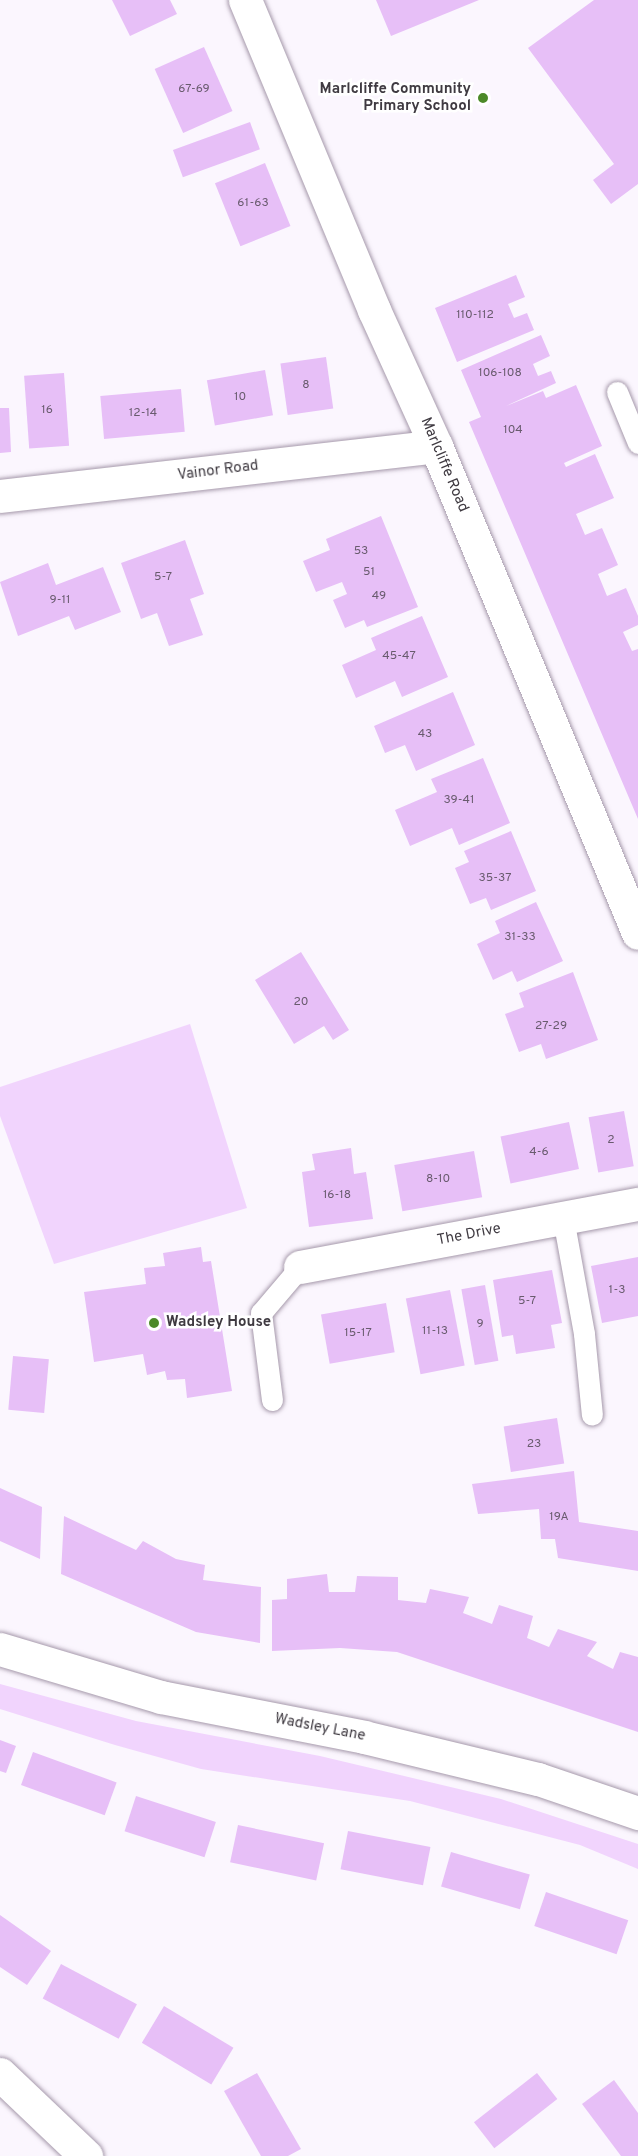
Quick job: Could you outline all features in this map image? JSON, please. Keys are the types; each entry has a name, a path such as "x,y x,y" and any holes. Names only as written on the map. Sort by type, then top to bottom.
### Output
{"street":[{"name":"Marlcliffe Road","path":"245,0 374,310 436,446 638,933"},
{"name":"Vainor Road","path":"0,496 436,446"},
{"name":"The Drive","path":"300,1267 638,1204"},
{"name":"Wadsley Lane","path":"0,1649 160,1697 364,1737 538,1779 638,1813"},
{"path":"0,2074 86,2156"}],"lane":[{"path":"616,392 638,443"},
{"path":"563,1218 584,1334 592,1416"},
{"path":"272,1400 261,1313 300,1267"}],"shaded area":[{"path":"190,1024 247,1208 54,1264 0,1116 0,1087"},
{"path":"0,1684 136,1721 320,1756 501,1799 638,1844 638,1869 580,1845 410,1801 201,1769 115,1745 0,1709"}],"building":[{"path":"112,0 170,0 177,14 130,36"},
{"path":"376,0 479,0 391,36"},
{"path":"594,0 638,0 638,184 611,204 593,180 614,164 528,48"},
{"path":"204,47 232,111 183,133 155,69"},
{"path":"250,122 260,149 183,177 173,150"},
{"path":"265,163 290,226 240,246 215,183"},
{"path":"516,275 525,297 508,304 514,318 527,313 534,330 457,362 435,308"},
{"path":"541,335 550,356 533,364 538,376 551,371 556,383 506,406 543,391 546,398 576,385 602,446 564,463 566,467 595,454 614,498 576,514 585,535 602,528 618,565 598,574 607,596 626,588 638,616 638,625 623,632 632,651 638,649 638,819 469,422 481,417 461,370"},
{"path":"326,357 333,408 288,415 280,363"},
{"path":"265,370 273,415 215,426 207,380"},
{"path":"64,373 69,446 29,449 24,376"},
{"path":"181,389 185,432 104,439 100,396"},
{"path":"0,408 9,408 11,452 0,453"},
{"path":"381,516 418,607 367,627 364,620 345,628 333,600 347,594 342,582 316,592 303,561 330,550 326,539"},
{"path":"185,540 204,594 190,599 203,635 169,646 157,613 141,619 121,563"},
{"path":"48,563 56,585 103,567 121,612 75,630 69,616 18,636 0,582"},
{"path":"422,616 448,677 402,697 395,681 356,698 342,665 376,650 371,638"},
{"path":"453,692 475,745 416,771 405,745 385,753 374,726"},
{"path":"483,758 510,823 459,845 452,828 410,846 395,810 437,792 431,779"},
{"path":"511,831 536,891 491,910 486,898 470,904 455,868 469,862 464,851"},
{"path":"536,902 563,961 517,982 512,971 493,980 477,944 500,933 495,921"},
{"path":"301,952 349,1030 333,1040 324,1026 294,1044 255,980"},
{"path":"573,972 598,1040 546,1059 541,1044 519,1052 505,1014 524,1007 519,993"},
{"path":"624,1111 634,1166 598,1172 589,1117"},
{"path":"569,1122 579,1169 511,1184 501,1137"},
{"path":"351,1148 354,1174 366,1172 373,1219 309,1227 302,1172 315,1170 312,1154"},
{"path":"474,1151 482,1197 402,1211 394,1165"},
{"name":"Wadsley House","path":"201,1247 203,1262 211,1261 232,1391 187,1398 185,1379 167,1380 165,1371 147,1375 143,1354 94,1362 84,1292 146,1284 144,1268 165,1266 163,1253"},
{"path":"638,1257 638,1316 602,1323 591,1266"},
{"path":"552,1270 562,1323 551,1325 555,1348 516,1354 513,1335 502,1337 493,1280"},
{"path":"485,1285 498,1361 475,1365 461,1289"},
{"path":"450,1290 465,1366 421,1374 406,1299"},
{"path":"386,1303 395,1352 330,1364 321,1314"},
{"path":"13,1356 49,1359 44,1413 8,1410"},
{"path":"557,1418 564,1463 511,1472 504,1426"},
{"path":"574,1471 579,1522 638,1531 638,1571 558,1558 555,1539 541,1539 539,1509 478,1514 472,1484"},
{"path":"0,1488 42,1507 40,1559 0,1541"},
{"path":"64,1516 136,1550 143,1541 176,1559 205,1565 203,1580 261,1587 260,1643 196,1632 61,1574"},
{"path":"327,1574 329,1592 355,1592 357,1576 398,1577 398,1600 426,1603 430,1589 469,1597 463,1613 492,1624 499,1605 533,1616 527,1638 549,1647 558,1629 597,1642 587,1656 613,1669 620,1652 638,1657 638,1732 397,1652 340,1648 272,1651 272,1600 287,1599 287,1579"},
{"path":"0,1740 16,1746 6,1773 0,1771"},
{"path":"33,1752 117,1782 105,1815 21,1785"},
{"path":"136,1796 216,1822 204,1857 125,1831"},
{"path":"238,1825 324,1843 316,1880 230,1862"},
{"path":"348,1831 430,1847 423,1885 341,1869"},
{"path":"451,1852 530,1875 520,1909 441,1887"},
{"path":"546,1892 628,1920 617,1954 534,1926"},
{"path":"0,1915 51,1951 27,1985 0,1967"},
{"path":"61,1964 137,2004 119,2039 43,1998"},
{"path":"164,2006 233,2048 211,2085 142,2043"},
{"path":"257,2073 301,2149 288,2156 261,2156 224,2091"},
{"path":"537,2073 557,2099 494,2148 474,2122"},
{"path":"614,2080 638,2113 638,2156 621,2156 582,2104"}],"place":[{"name":"Marlcliffe Community Primary School","path":"483,98"},
{"name":"Wadsley House","path":"154,1323"}]}
